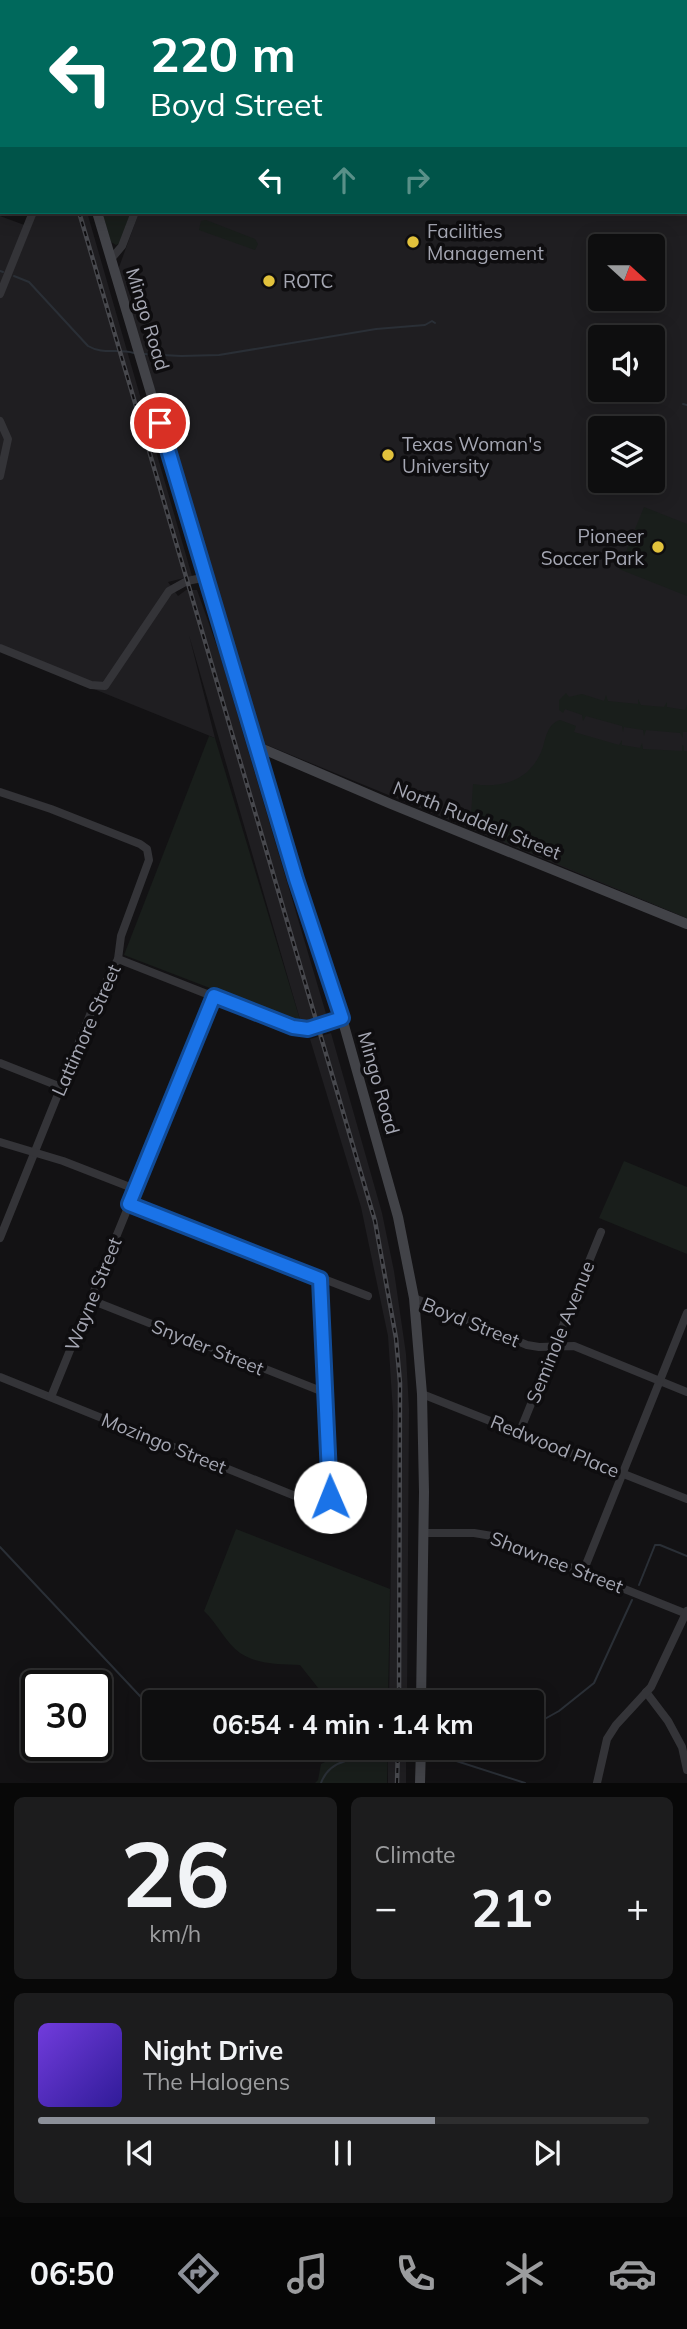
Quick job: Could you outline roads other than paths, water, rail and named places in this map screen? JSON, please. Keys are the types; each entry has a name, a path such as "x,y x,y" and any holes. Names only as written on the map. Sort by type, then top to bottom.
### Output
{"street":[{"path":"0,294 32,214"},
{"name":"Mingo Road","path":"98,214 256,746 342,1018 398,1217 414,1298 422,1394 421,1690"},
{"path":"111,259 122,246 134,214"},
{"path":"0,421 8,439 0,477"},
{"path":"0,648 98,687 108,682 169,591 187,581 207,578"},
{"name":"North Ruddell Street","path":"256,746 687,924"},
{"name":"Lattimore Street","path":"0,792 51,808 140,844 147,849 149,860 121,936 118,959 94,1005 0,1238"},
{"path":"118,959 293,1027 308,1029 342,1018"},
{"name":"Wayne Street","path":"51,1397 214,996"},
{"path":"0,1063 61,1087"},
{"path":"0,1142 35,1151 135,1189"},
{"path":"129,1204 368,1296"},
{"name":"Seminole Avenue","path":"520,1431 601,1232"},
{"path":"320,1279 326,1393"},
{"name":"Boyd Street","path":"414,1298 527,1345 575,1346 687,1392"},
{"name":"Snyder Street","path":"91,1300 326,1393"},
{"path":"583,1572 687,1313"},
{"name":"Mozingo Street","path":"0,1377 320,1506 328,1504 330,1497 326,1393"},
{"name":"Redwood Place","path":"422,1394 687,1499"},
{"name":"Shawnee Street","path":"423,1533 485,1534 687,1613"},
{"path":"597,1783 607,1740 616,1725 646,1692 667,1658 687,1613"},
{"path":"646,1692 684,1746 687,1770"},
{"path":"420,1783 421,1760"}],"waterway":[{"path":"14,276 29,282 88,346 99,350 134,353"},
{"path":"144,354 219,355 376,329 425,325 432,321 435,323"},
{"path":"683,404 687,405"},
{"path":"639,1585 655,1545 687,1556"},
{"path":"0,1547 142,1698"},
{"path":"544,1719 594,1683 632,1600"},
{"path":"321,1783 333,1767 351,1760"},
{"path":"453,1760 525,1783"}],"railway":[{"path":"80,214 375,1221 396,1338 400,1383 399,1690"},
{"path":"397,1783 398,1760"}],"place":[{"name":"Facilities Management","path":"413,242"},
{"name":"ROTC","path":"269,281"},
{"name":"Texas Woman's University","path":"388,455"},
{"name":"Pioneer Soccer Park","path":"658,547"}]}
